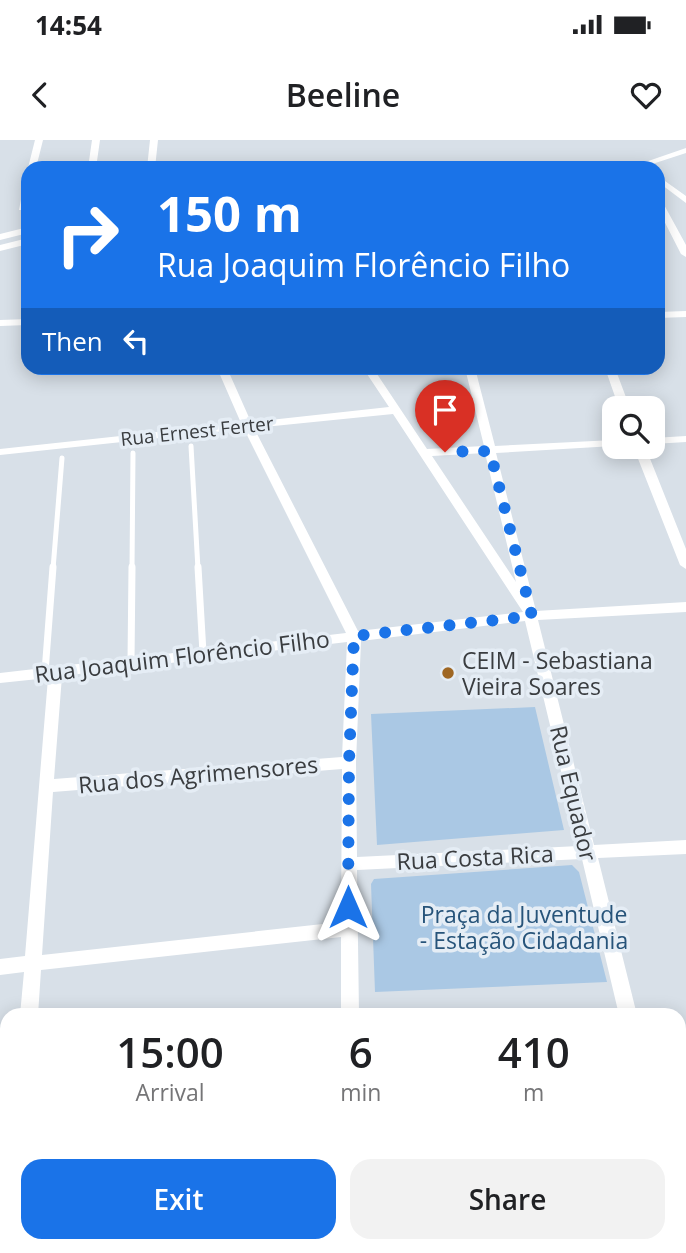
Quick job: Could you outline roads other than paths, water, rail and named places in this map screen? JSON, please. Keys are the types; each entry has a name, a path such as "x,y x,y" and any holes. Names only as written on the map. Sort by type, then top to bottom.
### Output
{"street":[{"path":"34,161 38,140"},
{"path":"93,161 96,140"},
{"path":"152,161 154,140"},
{"path":"656,161 686,150"},
{"path":"665,184 686,200"},
{"path":"665,214 686,254"},
{"path":"0,237 21,232"},
{"path":"0,248 21,243"},
{"path":"665,315 686,314"},
{"path":"0,323 21,322"},
{"path":"225,375 354,636 349,762 350,1008"},
{"path":"372,375 532,616"},
{"name":"Rua Equador","path":"472,375 626,1008"},
{"path":"613,375 620,396"},
{"name":"Rua Ernest Ferter","path":"0,452 395,410"},
{"path":"665,440 686,439"},
{"path":"423,453 602,444"},
{"path":"644,459 686,565"},
{"name":"Rua Joaquim Florêncio Filho","path":"0,678 532,616 686,607"},
{"path":"30,1008 48,786 50,671"},
{"name":"Rua dos Agrimensores","path":"48,786 349,762"},
{"name":"Rua Costa Rica","path":"348,864 686,847"},
{"path":"0,967 348,929"}],"lane":[{"path":"191,446 203,653"},
{"path":"131,661 132,453"},
{"path":"50,671 62,458"}],"place":[{"name":"CEIM - Sebastiana Vieira Soares","path":"448,673"}],"park label":[{"name":"Praça da Juventude - Estação Cidadania","path":"524,927"}]}
